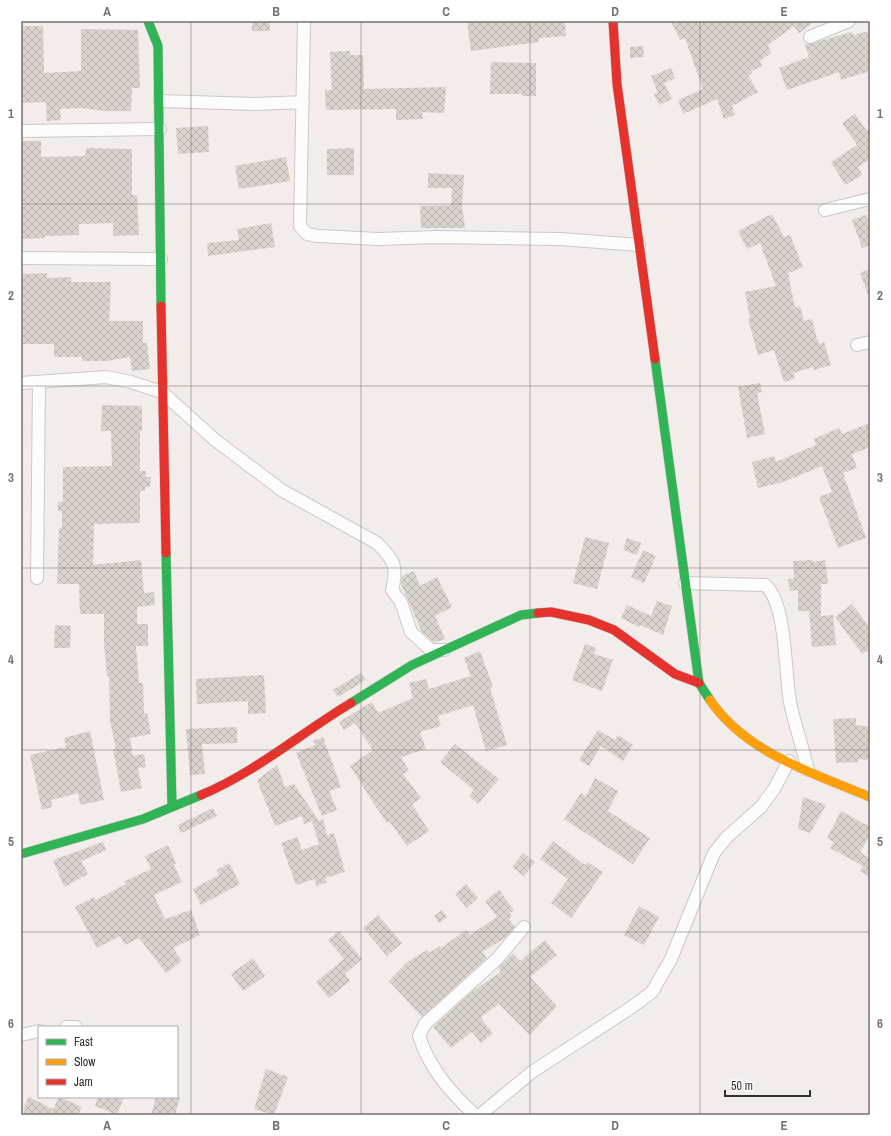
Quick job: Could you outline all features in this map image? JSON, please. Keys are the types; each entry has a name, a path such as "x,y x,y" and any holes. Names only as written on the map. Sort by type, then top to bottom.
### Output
{"street":[{"path":"148,21 154,30 158,46 160,101 162,392 172,806"},
{"path":"304,21 300,226 307,234 318,236 378,239 436,237 560,239 639,245"},
{"path":"613,21 617,84 694,656 699,683 709,700 740,732 768,751 870,797"},
{"path":"810,38 849,21"},
{"path":"160,101 256,104 303,102"},
{"path":"21,131 160,129"},
{"path":"825,210 870,199"},
{"path":"21,258 161,259"},
{"path":"857,345 870,342"},
{"path":"21,383 39,383 78,378 106,377 131,382 162,392 215,440 283,491 377,543 389,555 396,573 392,590 401,602 411,632 431,650 444,650"},
{"path":"36,578 39,383"},
{"path":"685,583 765,585 771,589 781,619 790,706 808,770"},
{"path":"21,854 143,819 220,787 275,754 316,724 406,669 521,615 551,612 589,620 614,630 675,674 699,683"},
{"path":"675,674 694,656"},
{"path":"480,1115 532,1072 632,1007 652,992 662,976 679,940 714,853 727,837 761,807 774,789 789,761"},
{"path":"475,1115 452,1094 436,1073 419,1036 425,1024 497,959 524,927"},
{"path":"21,1035 38,1031"}],"building":[{"path":"252,21 270,21 270,31 252,31"},
{"path":"467,21 565,21 566,36 539,38 539,42 471,51"},
{"path":"671,21 815,21 799,33 794,26 768,45 771,53 760,61 762,66 751,71 752,74 748,75 758,92 732,106 735,115 724,119 717,99 683,114 678,100 703,89 685,38 680,40"},
{"path":"21,26 43,26 44,73 81,71 81,29 138,30 140,88 132,88 131,111 104,111 82,108 60,109 61,120 47,121 46,102 21,103"},
{"path":"870,31 870,71 841,80 839,72 787,90 779,68 809,57 805,45 852,32 853,35"},
{"path":"643,46 644,57 630,58 630,47"},
{"path":"350,51 350,55 363,55 364,89 446,87 444,113 422,112 423,119 396,120 396,109 326,110 325,90 332,90 330,52"},
{"path":"491,62 536,63 536,96 522,96 522,94 490,94"},
{"path":"671,68 675,78 664,83 672,99 659,105 654,94 658,93 651,76"},
{"path":"855,114 867,131 870,129 870,159 858,167 862,175 845,185 831,162 857,145 842,123"},
{"path":"208,126 209,152 178,154 176,128"},
{"path":"21,141 41,141 41,157 85,156 86,148 132,149 132,195 137,195 139,235 113,236 113,223 79,224 79,235 45,236 45,238 21,239"},
{"path":"354,148 354,175 327,175 327,149"},
{"path":"286,157 290,181 239,189 235,166"},
{"path":"428,173 464,175 462,206 465,228 421,228 420,206 451,205 452,188 428,188"},
{"path":"772,214 784,237 790,235 803,267 788,273 795,308 800,306 804,321 812,319 817,339 820,344 824,342 831,365 814,370 813,367 793,373 795,378 784,382 774,350 758,355 748,319 750,318 745,292 776,286 760,243 747,249 738,231"},
{"path":"866,215 870,226 870,245 862,248 852,220"},
{"path":"271,223 275,247 208,256 207,243 239,240 237,229"},
{"path":"870,269 870,297 869,297 860,273"},
{"path":"47,273 47,278 71,277 71,282 111,282 109,321 143,321 143,343 147,343 150,369 132,371 130,357 107,361 82,361 82,357 54,357 54,344 23,344 22,274"},
{"path":"760,383 762,392 757,393 765,434 747,438 738,387"},
{"path":"102,405 142,406 142,431 140,431 140,471 146,471 146,477 151,477 150,487 145,487 145,491 140,491 140,523 94,524 93,565 141,560 144,593 154,592 155,605 137,607 137,624 148,624 148,646 136,646 139,683 143,683 144,714 147,713 151,734 130,738 133,756 144,754 146,767 138,768 142,788 121,792 113,749 116,749 110,721 109,676 107,676 104,644 104,614 80,614 79,584 57,584 59,528 62,528 62,511 58,511 58,502 63,502 63,467 112,466 111,431 101,431"},
{"path":"870,423 870,447 852,454 857,468 843,473 866,538 838,548 819,497 832,492 822,466 783,482 758,488 752,462 774,456 776,462 816,445 814,439 839,428 842,434"},
{"path":"585,537 609,543 597,589 573,583"},
{"path":"627,538 641,543 637,555 623,550"},
{"path":"643,550 656,556 644,583 631,577"},
{"path":"813,560 813,562 825,560 828,584 821,584 821,616 833,615 836,645 812,647 809,611 798,611 798,590 790,591 788,579 794,578 793,561"},
{"path":"414,571 420,586 437,577 452,607 435,616 445,639 434,642 422,632 401,584 402,576"},
{"path":"657,601 672,606 663,635 640,625 639,627 621,618 627,605 651,616"},
{"path":"852,604 870,628 870,649 862,654 835,617"},
{"path":"55,625 71,626 70,648 54,648"},
{"path":"585,644 596,648 594,654 613,660 602,691 572,680"},
{"path":"480,651 493,687 490,688 507,745 486,751 473,705 438,716 441,726 420,732 426,749 401,757 409,771 403,774 421,798 412,804 429,831 407,846 389,821 387,823 350,766 373,750 355,723 344,730 339,722 372,702 378,713 413,698 409,683 426,679 429,689 471,676 464,658"},
{"path":"361,673 366,680 338,697 333,690"},
{"path":"264,675 266,713 248,714 248,701 197,704 196,679"},
{"path":"856,718 856,725 870,727 870,760 858,759 858,762 836,763 833,719"},
{"path":"237,727 237,743 202,744 205,774 190,775 186,729"},
{"path":"598,730 615,740 618,735 633,745 623,761 601,746 589,766 579,760"},
{"path":"90,731 104,800 80,805 78,793 51,800 52,807 42,810 30,755 66,747 64,738"},
{"path":"323,737 341,787 329,791 337,810 322,816 296,753 315,745 313,741"},
{"path":"455,744 499,779 478,804 469,796 474,790 440,762"},
{"path":"277,765 285,787 294,784 319,821 323,819 327,835 334,833 345,872 325,878 327,882 317,886 314,879 296,885 281,843 297,837 302,850 319,844 312,821 304,824 302,816 275,826 257,780"},
{"path":"595,778 618,791 608,811 650,838 633,864 564,819 581,793 586,796"},
{"path":"803,797 826,805 810,833 798,829"},
{"path":"213,808 217,816 181,833 178,825"},
{"path":"841,811 870,827 870,835 860,852 868,858 870,855 870,877 860,871 863,866 830,848 834,842 827,838"},
{"path":"553,841 585,865 587,862 603,872 571,918 551,903 568,879 540,859"},
{"path":"103,842 106,850 81,861 88,874 64,887 53,860"},
{"path":"168,845 176,863 174,865 182,882 154,895 165,919 191,910 200,935 173,948 182,961 166,973 139,938 125,945 120,936 97,948 75,907 94,897 96,900 126,884 125,881 151,869 145,856"},
{"path":"523,853 535,862 524,876 512,867"},
{"path":"229,863 240,884 201,905 193,889 219,875 217,870"},
{"path":"466,884 478,898 467,908 455,894"},
{"path":"499,890 514,910 510,913 512,916 509,919 515,927 505,938 482,952 487,958 422,1017 389,981 406,963 427,950 429,953 440,946 441,948 466,930 470,935 497,917 485,901"},
{"path":"639,906 659,917 644,945 624,935"},
{"path":"442,910 447,917 439,923 434,916"},
{"path":"378,915 402,943 387,956 363,928"},
{"path":"339,931 362,959 345,974 350,981 329,998 316,982 344,959 328,940"},
{"path":"545,940 557,955 530,977 557,1006 530,1035 499,1004 481,1017 493,1033 481,1043 472,1032 451,1048 433,1027 474,990 501,972 498,968 513,953 520,961"},
{"path":"253,958 265,976 243,991 231,974"},
{"path":"266,1069 288,1077 274,1115 254,1109"},
{"path":"29,1097 53,1109 58,1098 82,1107 78,1115 23,1115 25,1110 23,1109"},
{"path":"180,1097 175,1115 151,1115 156,1098"},
{"path":"98,1098 124,1098 117,1115 95,1106"}],"traffic: fast":[{"path":"148,21 158,46 161,306"},
{"path":"655,359 699,683 710,700"},
{"path":"166,553 172,806"},
{"path":"351,703 412,665 521,615 538,613"},
{"path":"21,854 143,819 201,795"}],"traffic: slow":[{"path":"710,700 725,718 742,734 761,748 804,770 870,797"}],"traffic: jam":[{"path":"613,21 617,84 655,359"},
{"path":"161,306 166,553"},
{"path":"538,613 551,612 589,620 614,630 675,674 699,683"},
{"path":"201,795 221,786 259,764 351,703"}]}
